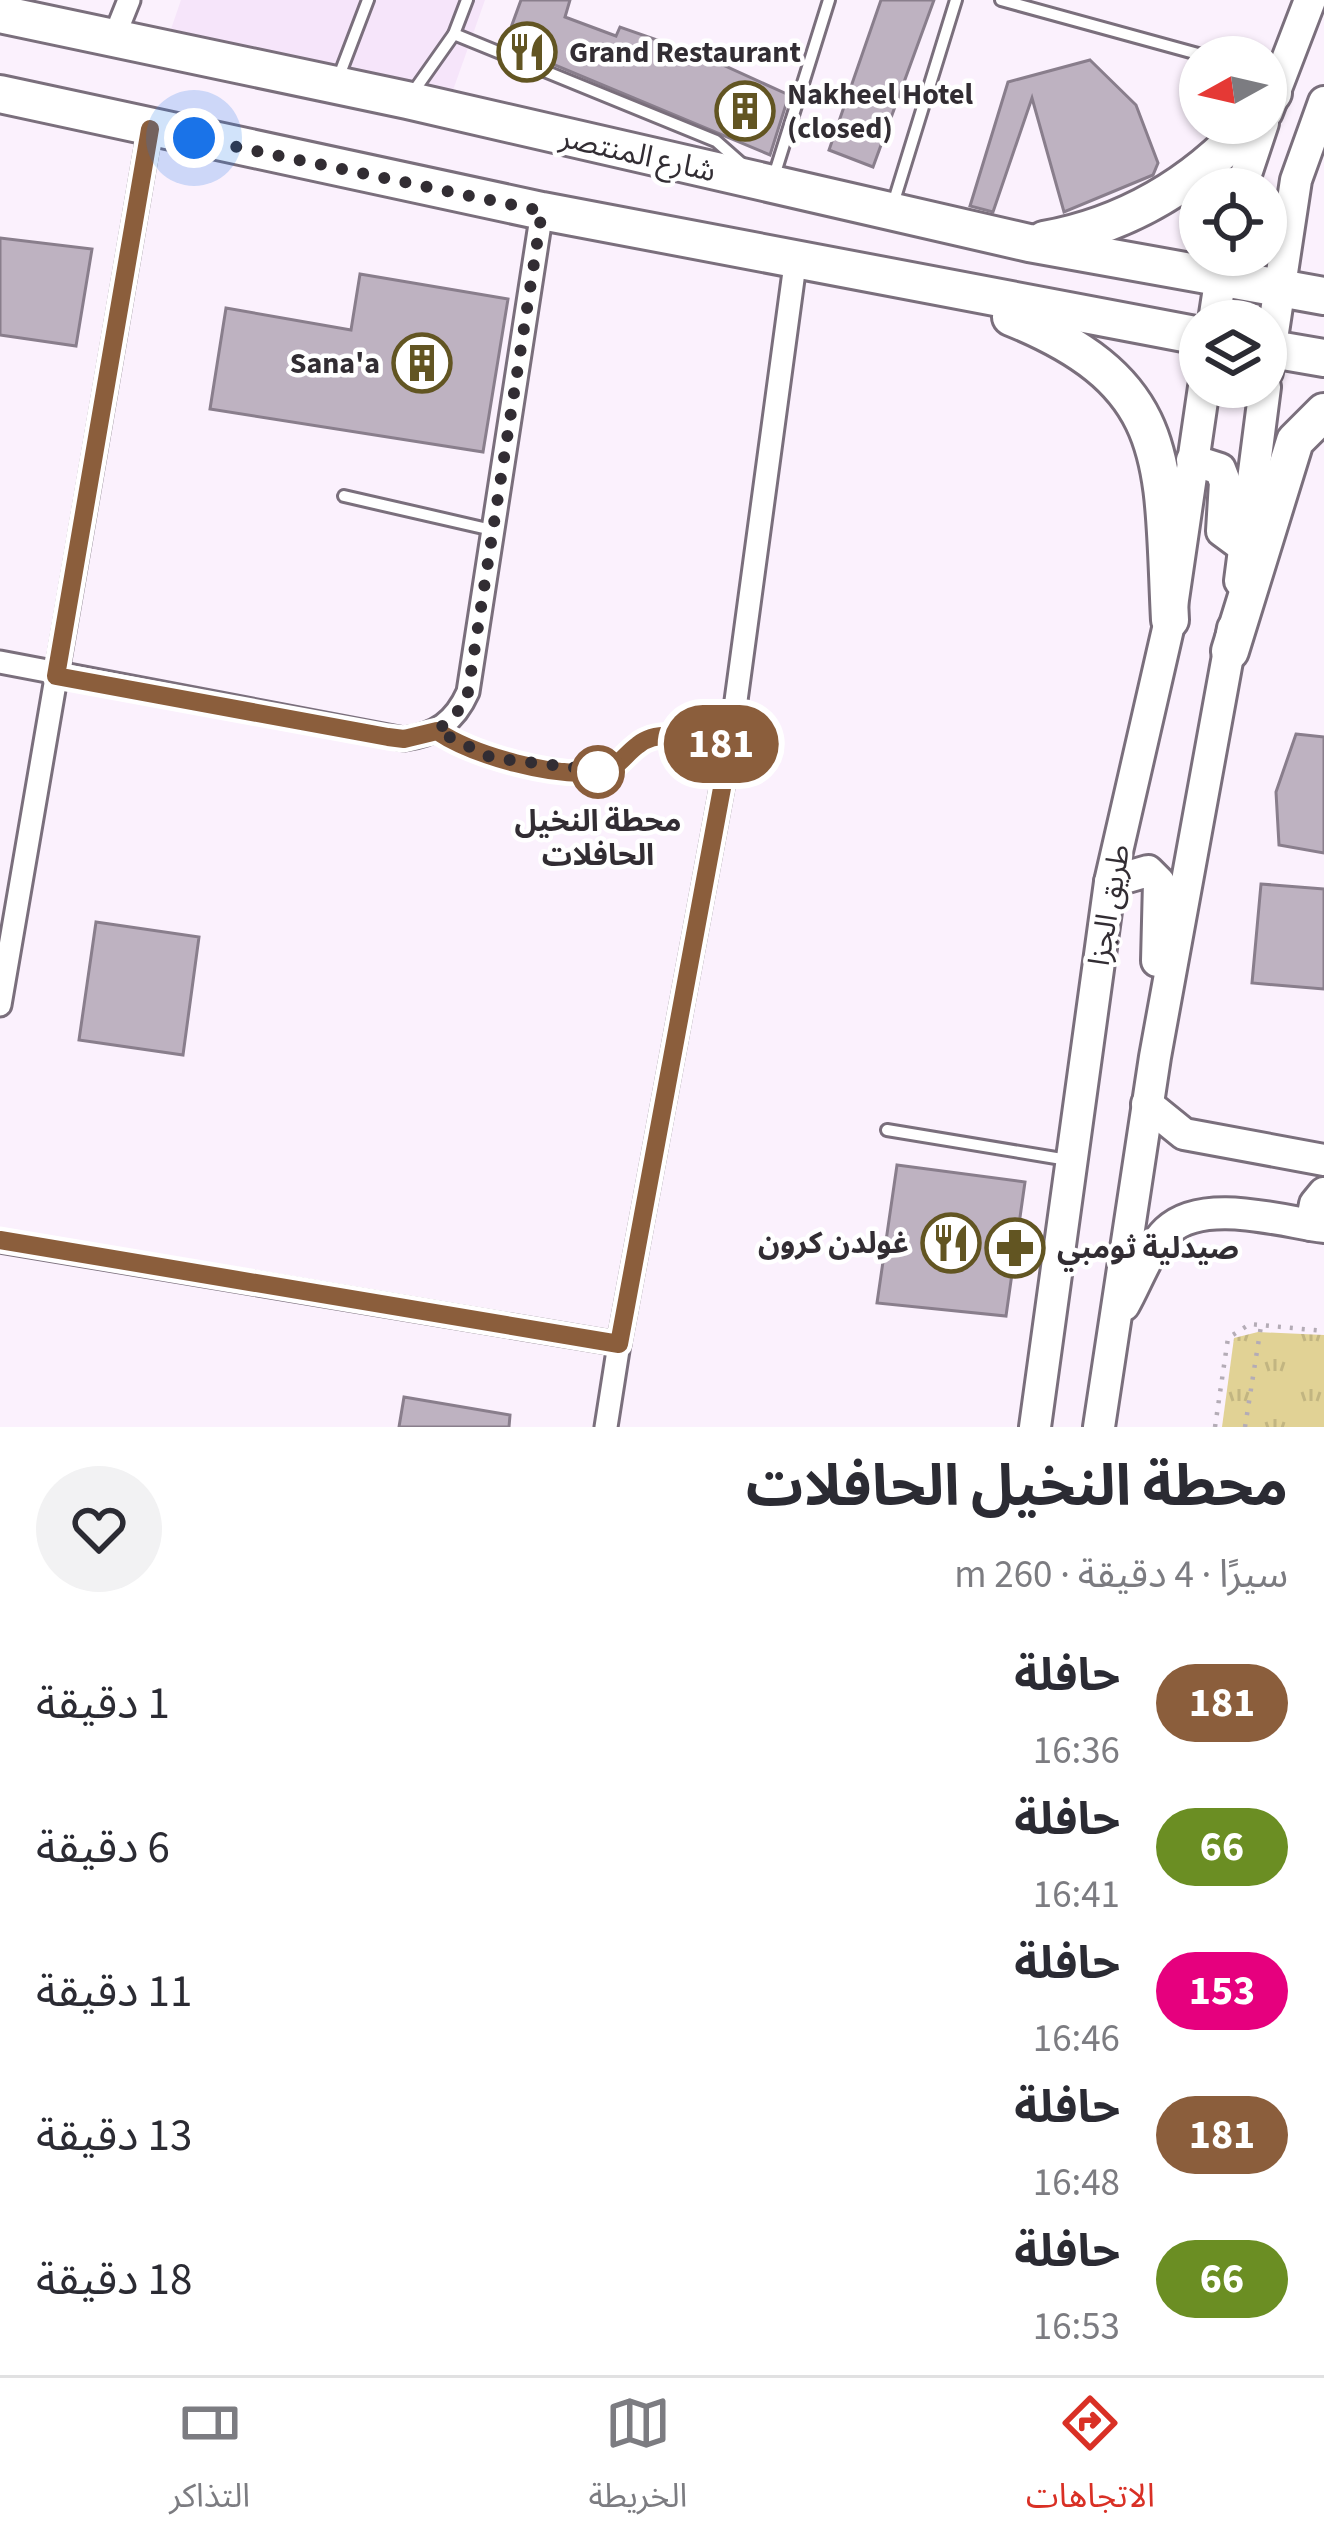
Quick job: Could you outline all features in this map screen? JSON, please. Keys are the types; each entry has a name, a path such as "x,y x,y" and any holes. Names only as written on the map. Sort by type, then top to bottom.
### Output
{"main road":[{"path":"1287,54 1310,0"},
{"name":"شارع المنتصر","path":"0,14 407,100 1029,243 1179,262"},
{"path":"0,94 542,211 1179,332"},
{"path":"1275,300 1296,180 1324,102"},
{"path":"1029,243 1075,234 1160,199 1230,144"},
{"name":"شارع المنتصر","path":"1246,276 1277,288 1324,296"},
{"path":"930,284 1081,349 1130,395 1157,449 1163,479 1170,620"},
{"path":"1287,358 1324,358"},
{"name":"طريق الجزا","path":"1035,1427 1110,882 1170,620 1201,408"},
{"path":"1099,1427 1155,1057 1230,651 1262,408"},
{"path":"1230,651 1295,441 1324,412"},
{"path":"1192,460 1215,465 1224,476 1222,531 1245,548"},
{"path":"1110,882 1148,871 1159,882 1155,1057"},
{"path":"1148,1104 1184,1134 1324,1160"},
{"path":"1115,1320 1164,1233 1182,1220 1208,1213 1318,1226 1315,1204 1324,1193"}],"street":[{"path":"113,40 129,0"},
{"path":"0,1005 150,129"},
{"path":"0,662 388,737 404,739 437,731 461,708 468,692 542,211"},
{"path":"606,1427 730,745 796,257"},
{"path":"0,1240 619,1344"}],"lane":[{"path":"335,85 368,0"},
{"path":"407,100 454,34 466,0"},
{"path":"454,34 716,140 767,184 829,0"},
{"path":"890,212 956,0"},
{"path":"1001,0 1179,49"},
{"path":"344,496 492,530"},
{"path":"437,731 492,758 592,772 614,768 638,745 658,736 730,745"},
{"path":"886,1130 1071,1161"}],"path":[{"path":"1215,1427 1228,1338 1250,1324 1324,1331"},
{"path":"1245,1427 1262,1324"}],"shaded area":[{"path":"181,0 485,0 452,93 171,29"}],"green space":[{"path":"1258,1332 1324,1335 1324,1427 1222,1427 1234,1338"}],"building":[{"path":"521,0 570,0 565,17 616,36 620,27 703,56 789,95 770,155 505,44"},
{"path":"881,0 934,0 873,167 829,150"},
{"path":"1090,60 1136,105 1158,163 1153,175 1064,212 1032,98 993,212 970,206 1008,82"},
{"path":"0,238 92,249 76,346 0,335"},
{"name":"Sana'a","path":"360,274 508,299 483,452 210,409 226,308 351,330"},
{"path":"1296,734 1324,737 1324,853 1279,845 1276,792"},
{"path":"1261,884 1324,889 1324,989 1252,983"},
{"path":"96,922 199,937 183,1055 79,1040"},
{"name":"غولدن كرون","path":"897,1165 1025,1182 1006,1316 877,1303"},
{"path":"404,1397 510,1415 509,1427 399,1427"}],"bus line":[{"name":"181","path":"0,1240 619,1344 730,745 658,736 638,745 614,768 592,772 492,758 437,731 421,737 388,737 56,676 150,129"}],"place":[{"name":"Grand Restaurant","path":"527,52"},
{"name":"Nakheel Hotel (closed)","path":"745,111"},
{"name":"Sana'a","path":"422,363"},
{"name":"محطة النخيل الحافلات","path":"598,772"},
{"name":"غولدن كرون","path":"951,1243"},
{"name":"صيدلية ثومبي","path":"1015,1248"}],"route":[{"path":"194,138 542,211 468,692 461,708 437,731 492,758 603,771 598,772"}]}
